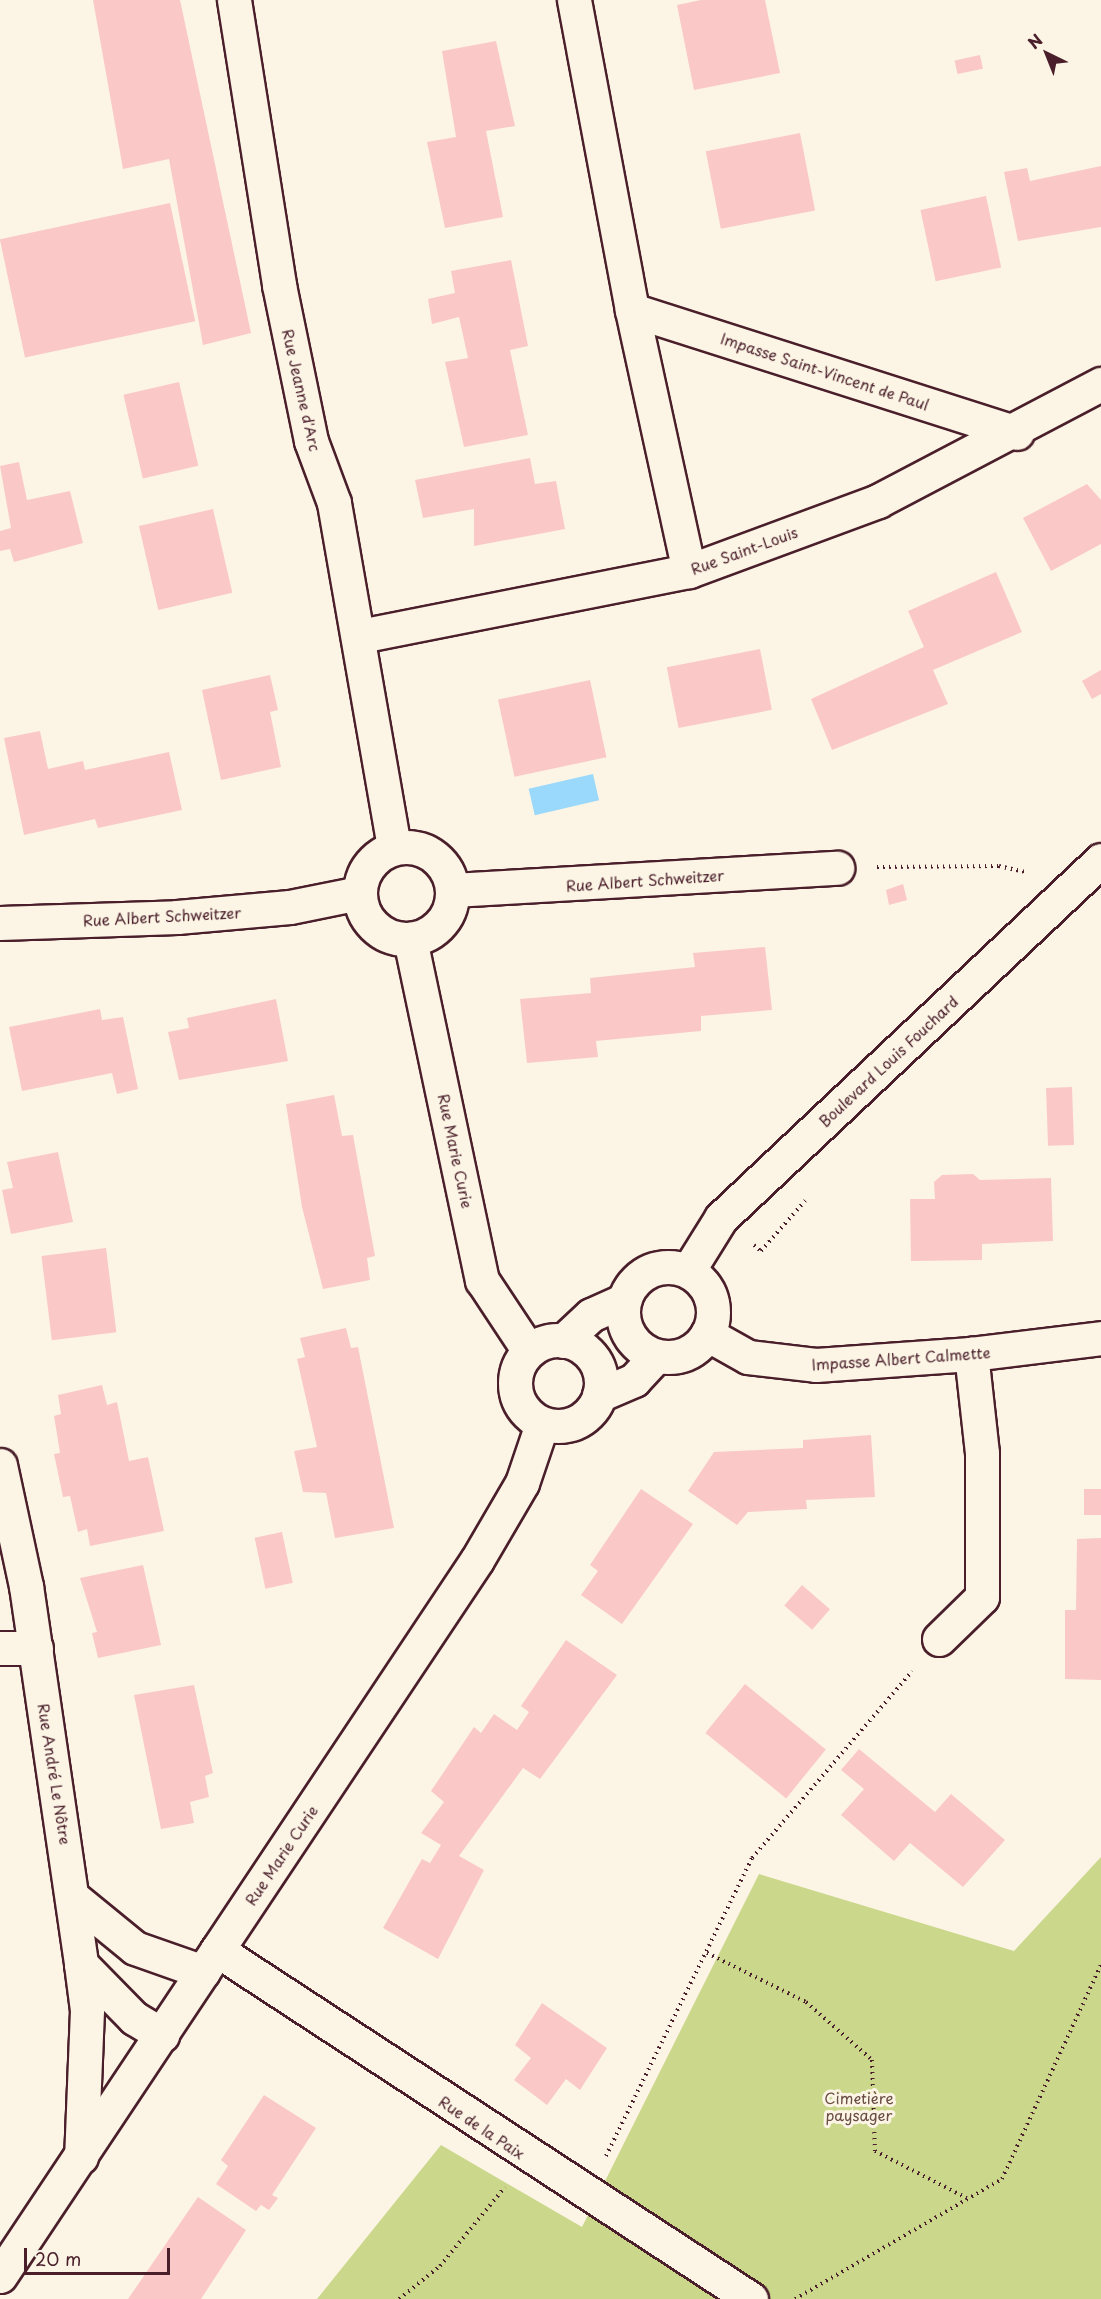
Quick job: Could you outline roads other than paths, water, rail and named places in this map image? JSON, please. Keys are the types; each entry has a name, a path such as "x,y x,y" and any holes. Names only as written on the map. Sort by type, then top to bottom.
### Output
{"street":[{"name":"Rue Jeanne d'Arc","path":"234,0 279,285 311,441 334,503 360,636 394,848"},
{"path":"574,0 632,310 689,570"},
{"name":"Impasse Saint-Vincent de Paul","path":"632,310 1017,433"},
{"name":"Rue Saint-Louis","path":"360,636 689,570 878,501 1017,433 1101,384"},
{"path":"394,848 433,856 452,890 451,904 436,928 410,939 374,927 359,892 369,864 394,848"},
{"name":"Boulevard Louis Fouchard","path":"687,1270 721,1218 1101,860"},
{"name":"Rue Albert Schweitzer","path":"452,890 837,868"},
{"name":"Rue Albert Schweitzer","path":"0,923 189,916 290,907 359,892"},
{"name":"Rue Marie Curie","path":"410,939 482,1281 529,1351"},
{"path":"624,1300 633,1341 657,1356 685,1353 707,1334 710,1298 687,1270 648,1270 624,1300 591,1315 563,1341 529,1351 515,1376 520,1405 542,1424 571,1425 583,1419 599,1395 634,1380 657,1356"},
{"name":"Impasse Albert Calmette","path":"707,1334 748,1357 780,1363 971,1354 1101,1338"},
{"path":"563,1341 577,1345 597,1366 599,1395"},
{"path":"939,1639 982,1598 982,1453 971,1354"},
{"name":"Rue Marie Curie","path":"0,2276 477,1560 522,1483 542,1424"},
{"name":"Rue André Le Nôtre","path":"0,1465 13,1583 36,1648 75,1899 87,2010 81,2157"},
{"path":"0,1648 36,1648"},
{"path":"75,1899 126,1942 210,1961"},
{"name":"Rue de la Paix","path":"210,1961 587,2194 751,2299"},
{"path":"81,1964 134,2018 162,2035"}],"water":[{"path":"593,774 599,800 535,815 529,789"}],"park label":[{"name":"Cimetière paysager","path":"859,2106"}]}
